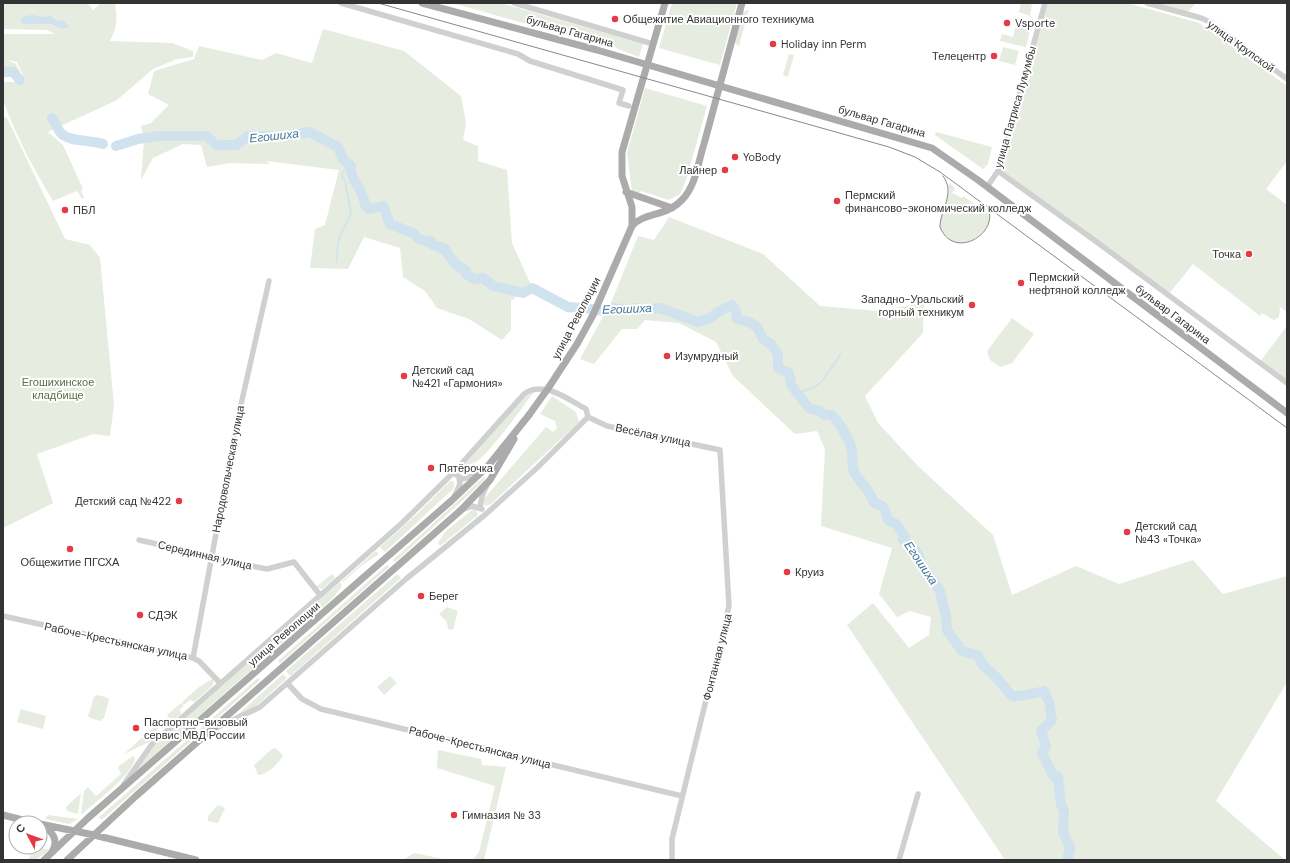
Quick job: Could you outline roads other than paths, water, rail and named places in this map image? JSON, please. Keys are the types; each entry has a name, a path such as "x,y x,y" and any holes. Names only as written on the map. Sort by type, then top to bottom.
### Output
{"main road":[{"name":"бульвар Гагарина","path":"422,3 597,50 923,144 944,155 987,186 1287,413"},
{"name":"улица Революции","path":"44,860 73,832 451,501 482,472 529,415 557,376 590,321 632,226 632,207 622,176 622,152 665,3"},
{"path":"632,226 642,218 664,213 672,208 682,200 692,183 742,3"},
{"path":"626,192 672,208"},
{"name":"улица Революции","path":"67,860 136,796 462,510 490,480 529,415"},
{"path":"256,673 260,672 265,676 265,683"},
{"path":"48,826 94,835 196,860"},
{"path":"48,830 53,834 55,839 55,848 52,852"}],"street":[{"path":"340,3 518,54 530,61 623,90 619,103 629,106"},
{"name":"бульвар Гагарина","path":"514,3 653,44"},
{"name":"улица Патриса Лумумбы","path":"987,186 998,171 1045,3"},
{"name":"улица Крупской","path":"1147,3 1201,18 1210,22 1287,80"},
{"path":"998,171 1100,244 1287,384"},
{"name":"Народовольческая улица","path":"193,658 244,389 269,281"},
{"path":"121,790 152,744 402,524 453,473 502,416 529,390 538,388 550,390 586,409 588,417 538,467 486,514 406,579 260,706 212,730"},
{"name":"Весёлая улица","path":"588,417 607,426 720,450"},
{"name":"Фонтанная улица","path":"672,860 672,839 729,604 720,450"},
{"path":"453,473 459,478 463,479 472,477 482,472"},
{"path":"451,501 458,491 460,484 459,478"},
{"path":"480,508 482,496 490,480"},
{"path":"462,510 472,506 480,508 486,514"},
{"name":"Серединная улица","path":"139,540 267,569 294,562 320,595"},
{"name":"Рабоче-Крестьянская улица","path":"3,616 193,658 199,661 220,683"},
{"name":"Рабоче-Крестьянская улица","path":"287,683 302,699 322,709 682,796"},
{"path":"899,860 918,794"}],"water":[{"path":"33,15 40,17 51,16 56,20 64,21 69,28 59,28 53,24 23,24 21,19 26,16"}],"waterway":[{"path":"3,71 13,72 20,80"},
{"path":"52,118 60,132 69,138 103,144"},
{"name":"Егошиха","path":"116,146 138,139 159,136 207,136 216,145 236,145 248,136 287,136 309,132 338,147 343,159 351,166 352,176 362,194 365,205 370,209 383,206 390,224 415,234 417,238 428,242 431,241 433,245 441,247 441,249 446,249 454,263 466,271 466,274 474,279 483,278 493,286 523,293 532,288 568,307 605,311 614,308 628,310 638,308 644,310 660,308 698,322 711,318 716,313 732,305 736,311 737,319 749,322 757,327 763,339 772,345 778,355 778,368 789,373 791,385 809,408 820,411 824,415 832,415 840,426 849,441 852,450 853,468 855,474 868,491 874,503 882,506 888,520 896,524 905,537 903,540 918,553 921,564 940,591 946,617 947,630 962,651 978,655 982,664 995,676 1012,696 1028,695 1044,691 1049,702 1052,720 1041,731 1046,746 1042,753 1054,777 1058,776 1061,804 1064,811 1063,832 1070,848 1067,860"},
{"path":"337,262 339,241 351,213 345,181 342,176 343,172 351,166"},
{"path":"799,393 816,386 822,381 841,354"}],"tram line":[{"path":"378,3 889,147 915,157 940,172 1287,428"},
{"path":"943,176 947,182 948,195 940,227 947,237 955,242 965,243 982,233 988,225 990,216 987,206"}],"place":[{"name":"Общежитие Авиационного техникума","path":"615,19"},
{"name":"Vsporte","path":"1007,23"},
{"name":"Holiday inn Perm","path":"773,44"},
{"name":"Телецентр","path":"994,56"},
{"name":"YoBody","path":"735,157"},
{"name":"Лайнер","path":"725,170"},
{"name":"Пермский финансово-экономический колледж","path":"837,201"},
{"name":"ПБЛ","path":"65,210"},
{"name":"Точка","path":"1249,254"},
{"name":"Пермский нефтяной колледж","path":"1021,283"},
{"name":"Западно-Уральский горный техникум","path":"972,305"},
{"name":"Изумрудный","path":"667,356"},
{"name":"Детский сад №421 «Гармония»","path":"404,376"},
{"name":"Пятёрочка","path":"431,468"},
{"name":"Детский сад №422","path":"179,501"},
{"name":"Детский сад №43 «Точка»","path":"1127,532"},
{"name":"Общежитие ПГСХА","path":"70,549"},
{"name":"Круиз","path":"787,572"},
{"name":"Берег","path":"421,596"},
{"name":"СДЭК","path":"140,615"},
{"name":"Паспортно-визовый сервис МВД России","path":"136,728"},
{"name":"Гимназия № 33","path":"454,815"}],"park label":[{"name":"Егошихинское кладбище","path":"58,388"}]}
